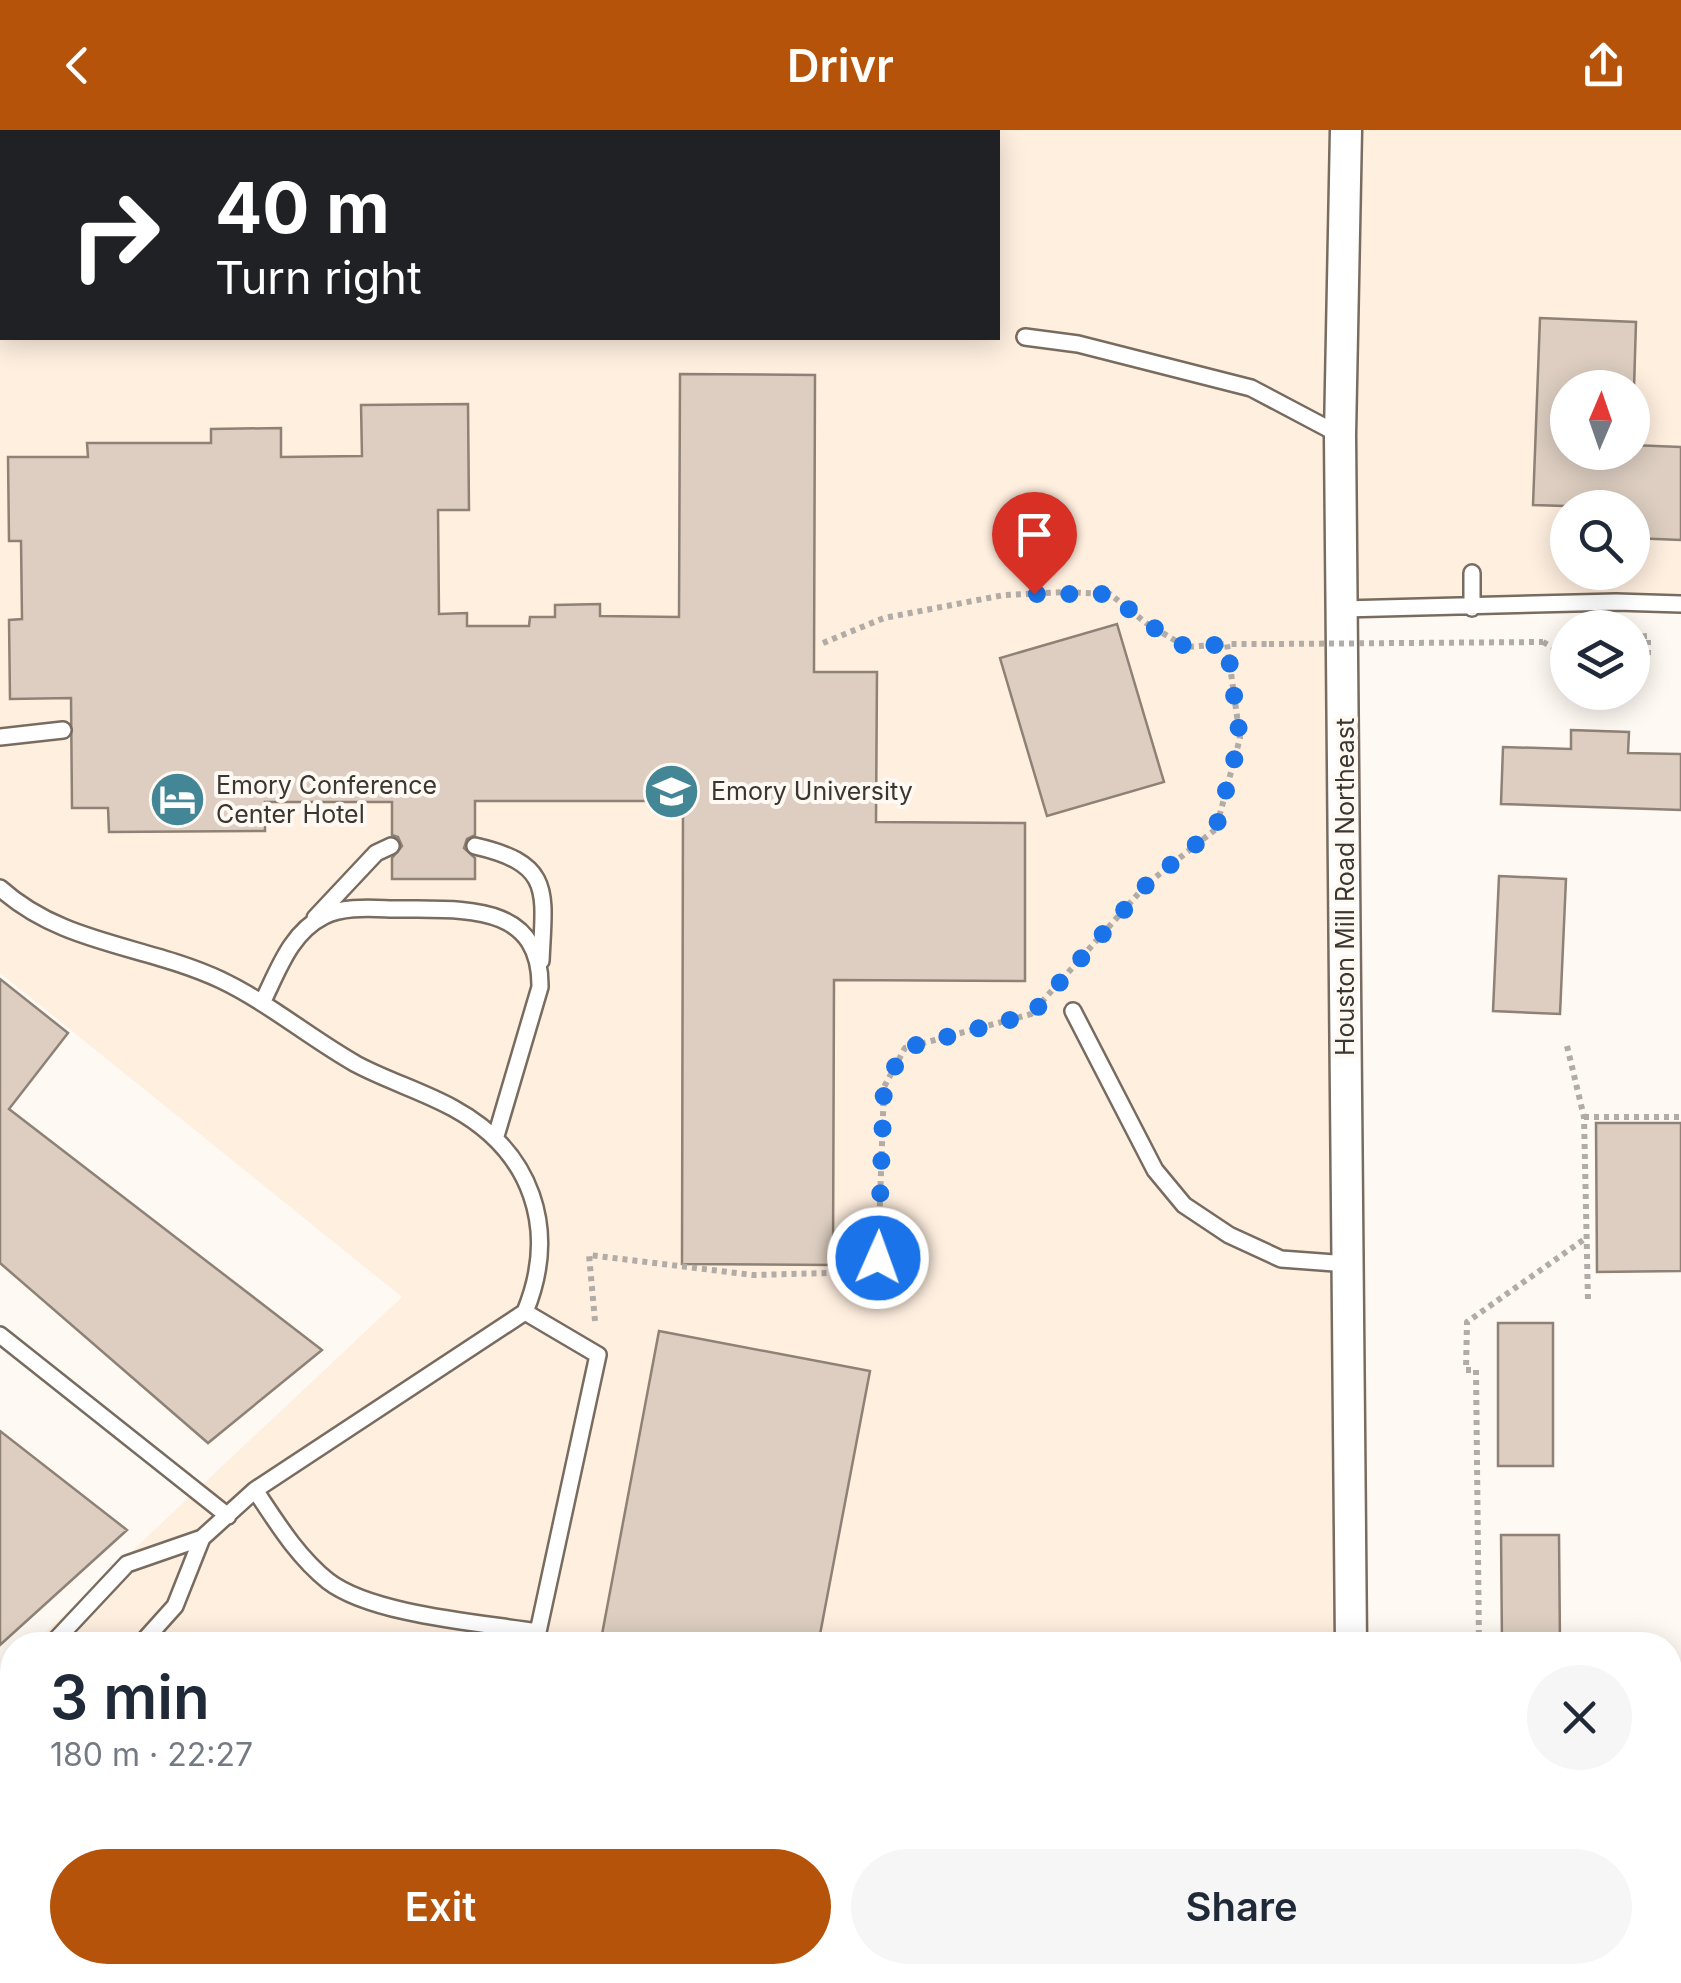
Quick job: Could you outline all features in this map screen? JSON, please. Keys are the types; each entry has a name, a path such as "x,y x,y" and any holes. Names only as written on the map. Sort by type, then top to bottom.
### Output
{"street":[{"name":"Houston Mill Road Northeast","path":"1346,130 1340,434 1351,1632"}],"lane":[{"path":"1024,337 1078,344 1251,388 1340,434"},
{"path":"1472,573 1472,608"},
{"path":"1343,609 1681,604"},
{"path":"0,737 63,730"},
{"path":"262,1003 294,941 376,853 392,846"},
{"path":"475,846 510,854 529,869 544,890 540,987 496,1136"},
{"path":"0,888 19,905 79,936 220,979 331,1050 386,1080 452,1106 496,1136 528,1182 540,1227 538,1282 524,1312 256,1490 202,1538 126,1564 62,1632"},
{"path":"306,928 326,914 351,909 481,910 509,922 528,940 540,962"},
{"path":"1073,1011 1155,1170 1184,1205 1229,1235 1281,1259 1348,1264"},
{"path":"256,1490 296,1551 329,1582 346,1592 417,1612 538,1632 598,1355 524,1312"},
{"path":"0,1335 228,1516"},
{"path":"152,1632 176,1606 202,1538"}],"path":[{"path":"823,643 884,618 1004,595 1064,592 1110,594 1146,623 1186,647 1543,642 1550,646"},
{"path":"572,1340 595,1322 589,1255 754,1275 829,1273 878,1258 884,1087 905,1048 1032,1014 1147,884 1216,828 1240,738 1227,644"},
{"path":"1567,1046 1584,1117 1588,1302"},
{"path":"1584,1117 1681,1117"},
{"path":"1479,1632 1476,1370 1466,1370 1467,1322 1586,1238"}],"shaded area":[{"name":"Emory University","path":"1000,130 1681,130 1681,604 1343,609 1349,1632 46,1632 402,1297 0,973 0,340 1000,340"}],"building":[{"path":"1540,318 1636,322 1635,370 1550,370 1550,470 1650,470 1650,446 1681,447 1681,540 1650,539 1650,490 1550,490 1550,506 1533,505"},
{"name":"Emory Conference Center Hotel","path":"680,374 815,375 814,672 877,672 876,822 1025,823 1025,981 834,980 833,1265 682,1264 683,801 475,801 475,835 467,839 464,848 475,858 475,879 392,879 392,858 402,846 398,837 392,835 392,802 265,802 265,831 109,832 108,808 72,808 71,698 10,699 9,620 22,619 21,541 9,541 8,457 88,457 87,443 211,443 211,429 281,428 281,457 362,456 361,405 468,404 469,510 438,510 439,614 467,613 467,626 529,626 530,617 555,617 555,605 600,604 600,616 679,617"},
{"path":"1117,624 1164,782 1047,816 1000,658"},
{"path":"1571,730 1629,732 1628,753 1681,754 1681,810 1501,804 1503,747 1571,749"},
{"path":"1499,876 1566,879 1560,1014 1493,1011"},
{"path":"0,979 68,1033 9,1109 322,1350 208,1443 0,1263"},
{"path":"1596,1123 1681,1123 1681,1271 1597,1272"},
{"path":"1498,1323 1553,1323 1553,1466 1498,1466"},
{"path":"659,1331 870,1371 820,1632 602,1632"},
{"path":"0,1431 127,1530 14,1632 0,1632"},
{"path":"1501,1535 1559,1535 1560,1632 1502,1632"}],"place":[{"name":"Emory University","path":"672,791"},
{"name":"Emory Conference Center Hotel","path":"177,799"}],"route":[{"path":"878,1258 884,1087 905,1048 1032,1014 1147,884 1216,828 1240,738 1227,644 1186,647 1146,623 1110,594 1034,594"}]}
